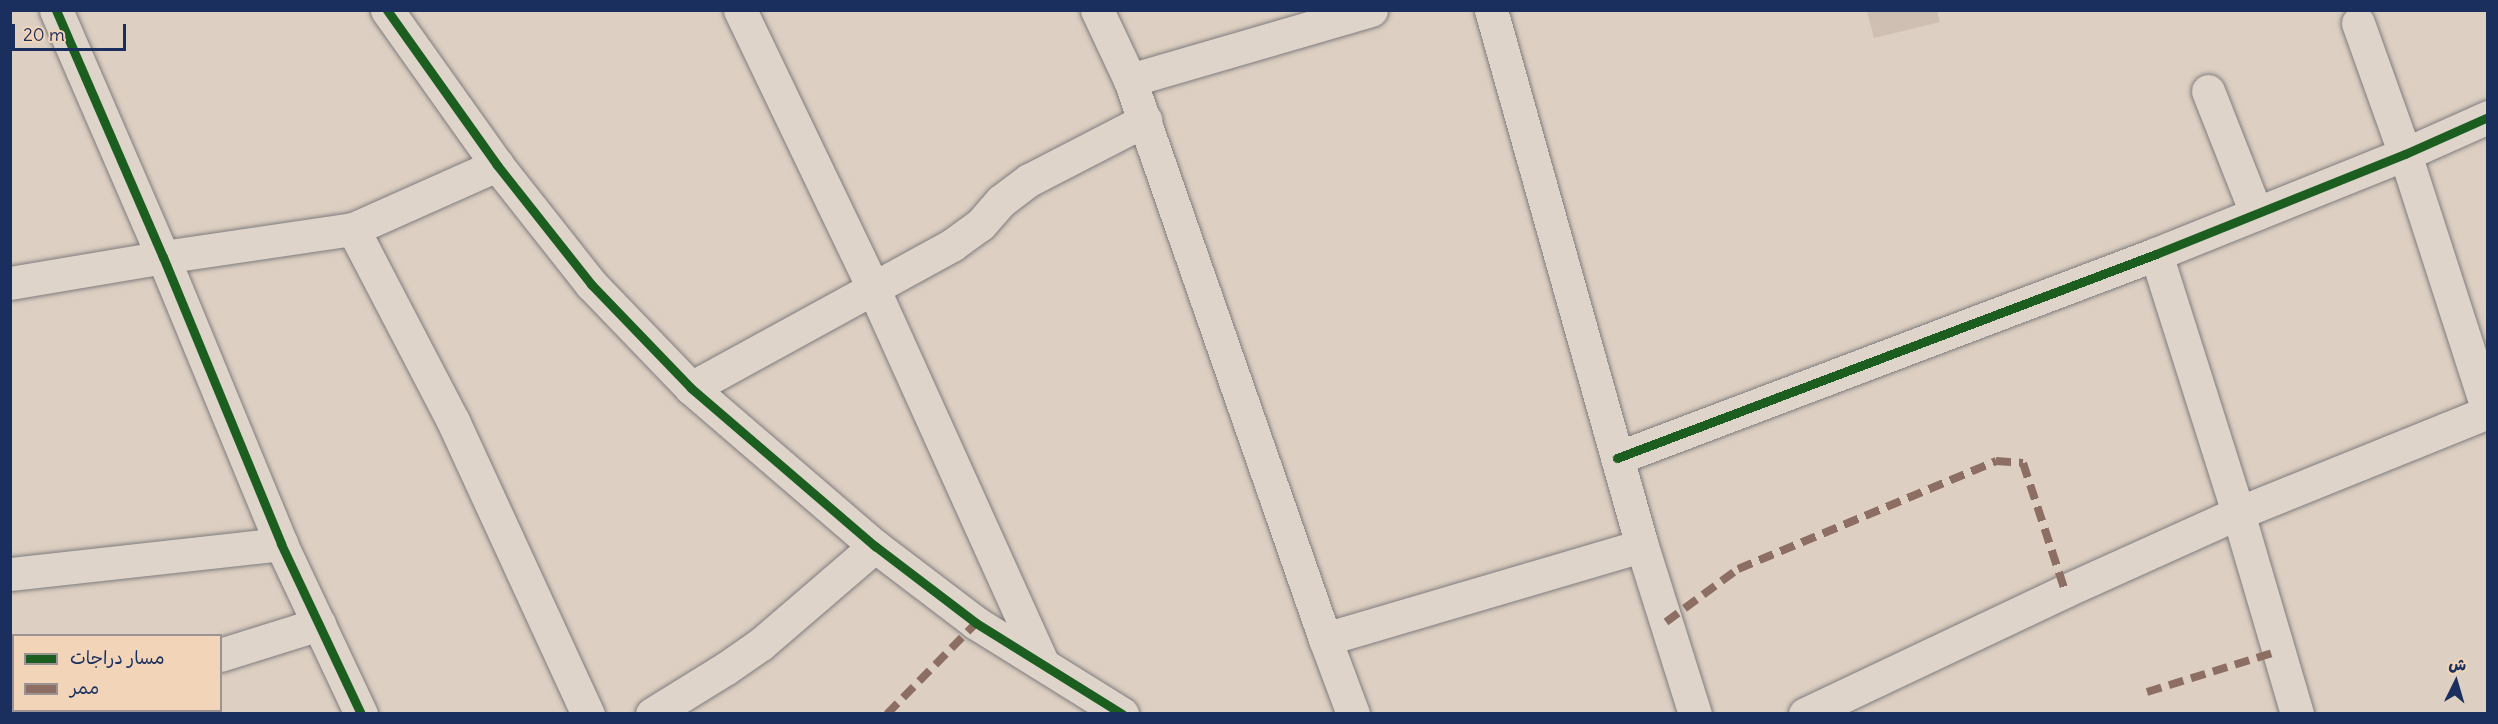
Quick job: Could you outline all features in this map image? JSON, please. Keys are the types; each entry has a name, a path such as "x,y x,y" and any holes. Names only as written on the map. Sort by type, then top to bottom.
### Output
{"street":[{"path":"56,10 164,257 281,544 362,714"},
{"path":"387,10 497,165 591,284 691,388 875,546 976,623 1042,662 1122,714"},
{"path":"740,10 874,290 1042,662"},
{"path":"1097,10 1130,80 1145,120 1353,714"},
{"path":"1130,80 1371,10"},
{"path":"1491,10 1642,546 1695,714"},
{"path":"1805,714 2065,591 2238,513 2487,412 2405,154 2358,23"},
{"path":"2208,91 2256,213"},
{"path":"1617,458 2156,254 2405,154 2487,117"},
{"path":"691,388 874,290 952,245 980,225 1001,201 1029,180 1145,120"},
{"path":"10,284 164,257 353,229 497,165"},
{"path":"353,229 453,421 588,714"},
{"path":"2156,254 2238,513 2297,714"},
{"path":"10,574 281,544"},
{"path":"652,714 761,644 875,546"},
{"path":"1325,639 1642,546"},
{"path":"222,654 319,624"}],"shaded area":[{"path":"1867,11 1937,11 1940,22 1874,38"}],"marked path":[{"path":"1666,622 1738,569 1996,461 2023,463 2065,591"},
{"path":"887,714 976,623"},
{"path":"2147,692 2279,651"}],"cycle path":[{"path":"56,10 163,257 281,544 361,714"},
{"path":"387,10 497,165 591,284 691,388 875,546 976,623 1122,714"},
{"path":"1617,458 2156,254 2405,154 2488,117"}]}
